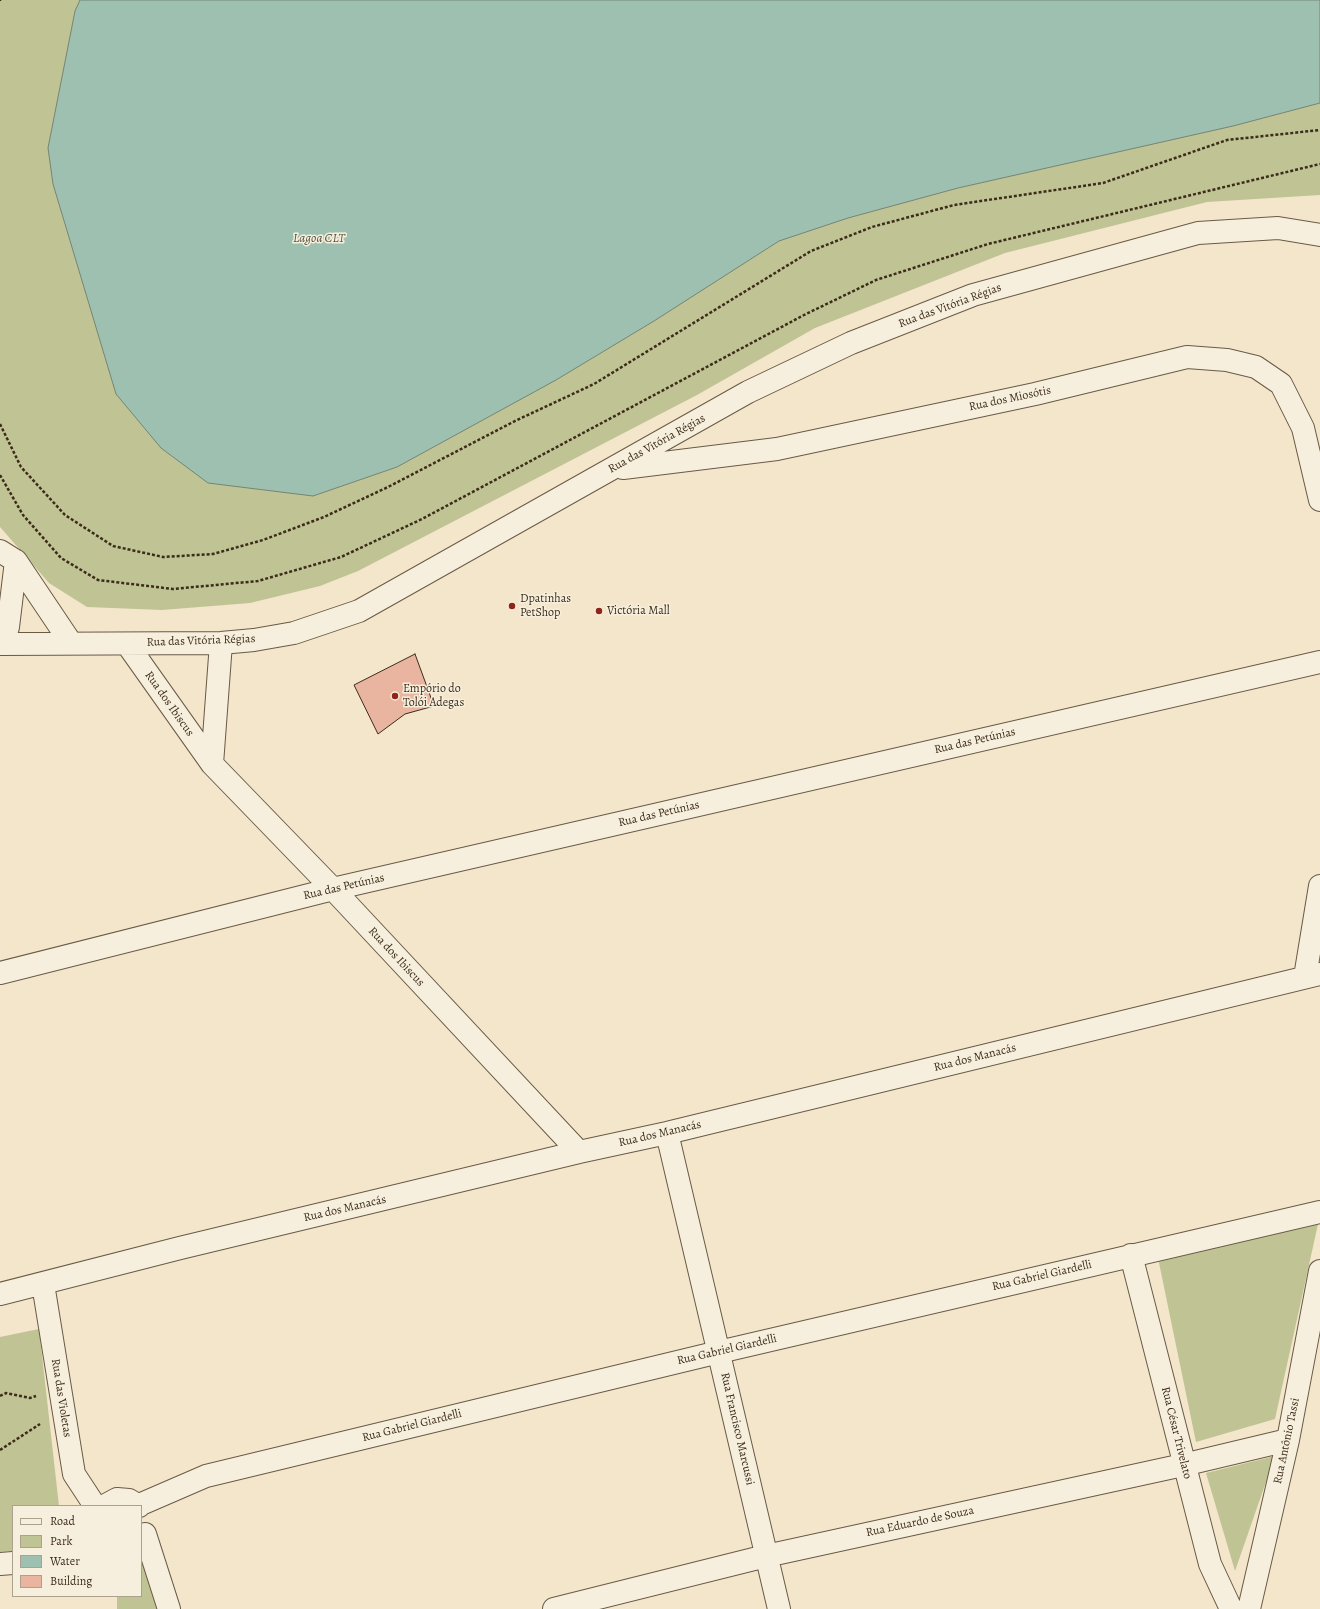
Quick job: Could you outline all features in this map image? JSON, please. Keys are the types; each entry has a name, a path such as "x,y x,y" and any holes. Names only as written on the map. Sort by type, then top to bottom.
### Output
{"street":[{"name":"Rua das Vitória Régias","path":"2,644 221,643 254,640 294,633 359,611 748,392 851,344 973,295 1198,233 1278,228 1320,235"},
{"name":"Rua dos Miosótis","path":"612,469 777,449 1035,394 1187,357 1227,360 1256,367 1282,384 1303,428 1320,500"},
{"path":"8,556 72,643"},
{"path":"2,644 8,627 8,556"},
{"name":"Rua dos Ibiscus","path":"212,764 221,643"},
{"name":"Rua dos Ibiscus","path":"127,644 212,764 332,889 579,1152"},
{"name":"Rua das Petúnias","path":"0,973 332,889 1320,662"},
{"path":"1313,976 1320,886"},
{"name":"Rua dos Manacás","path":"0,1294 180,1248 579,1152 667,1133 1313,976"},
{"name":"Rua Francisco Marcussi","path":"667,1133 766,1556 780,1609"},
{"name":"Rua Gabriel Giardelli","path":"142,1506 206,1476 719,1352 1320,1212"},
{"name":"Rua César Trivelato","path":"1131,1255 1210,1564 1231,1609"},
{"name":"Rua Antônio Tassi","path":"1249,1609 1288,1440 1320,1271"},
{"name":"Rua das Violetas","path":"43,1284 74,1474 94,1505"},
{"name":"Rua Eduardo de Souza","path":"554,1609 766,1556 1184,1465 1288,1440"},
{"path":"106,1505 117,1499 129,1500 137,1505"},
{"path":"142,1510 145,1514 147,1524 143,1536 169,1609"},
{"path":"0,1564 12,1563"}],"path":[{"path":"0,424 21,467 65,516 113,546 163,557 213,554 263,540 324,518 388,487 515,421 594,384 811,251 872,227 954,205 1103,183 1227,140 1284,136 1320,130"},
{"path":"0,475 23,515 61,558 98,580 173,589 258,581 341,557 422,519 804,315 876,280 988,244 1320,164"},
{"path":"0,1396 6,1393 30,1398 61,1399"},
{"path":"0,1450 61,1399"}],"green space":[{"name":"Lagoa CLT","path":"0,0 1320,0 1320,195 1207,202 1005,253 815,328 697,395 358,571 320,586 250,603 162,610 87,607 49,583 0,527"},
{"path":"1318,1224 1275,1419 1196,1442 1158,1258"},
{"path":"39,1329 59,1505 12,1505 12,1551 0,1552 0,1337"},
{"path":"1275,1456 1235,1571 1206,1473"},
{"path":"149,1560 164,1609 117,1609 117,1597 142,1597 142,1563"}],"water":[{"name":"Lagoa CLT","path":"80,0 1320,0 1320,103 1233,126 958,188 848,218 779,241 654,321 556,380 397,467 313,496 208,483 161,448 116,394 53,184 48,148 75,11"}],"building":[{"name":"Empório do Tolói Adegas","path":"415,654 434,706 405,714 378,734 354,685"}],"place":[{"name":"Dpatinhas PetShop","path":"512,606"},
{"name":"Victória Mall","path":"599,611"},
{"name":"Empório do Tolói Adegas","path":"395,696"}]}
